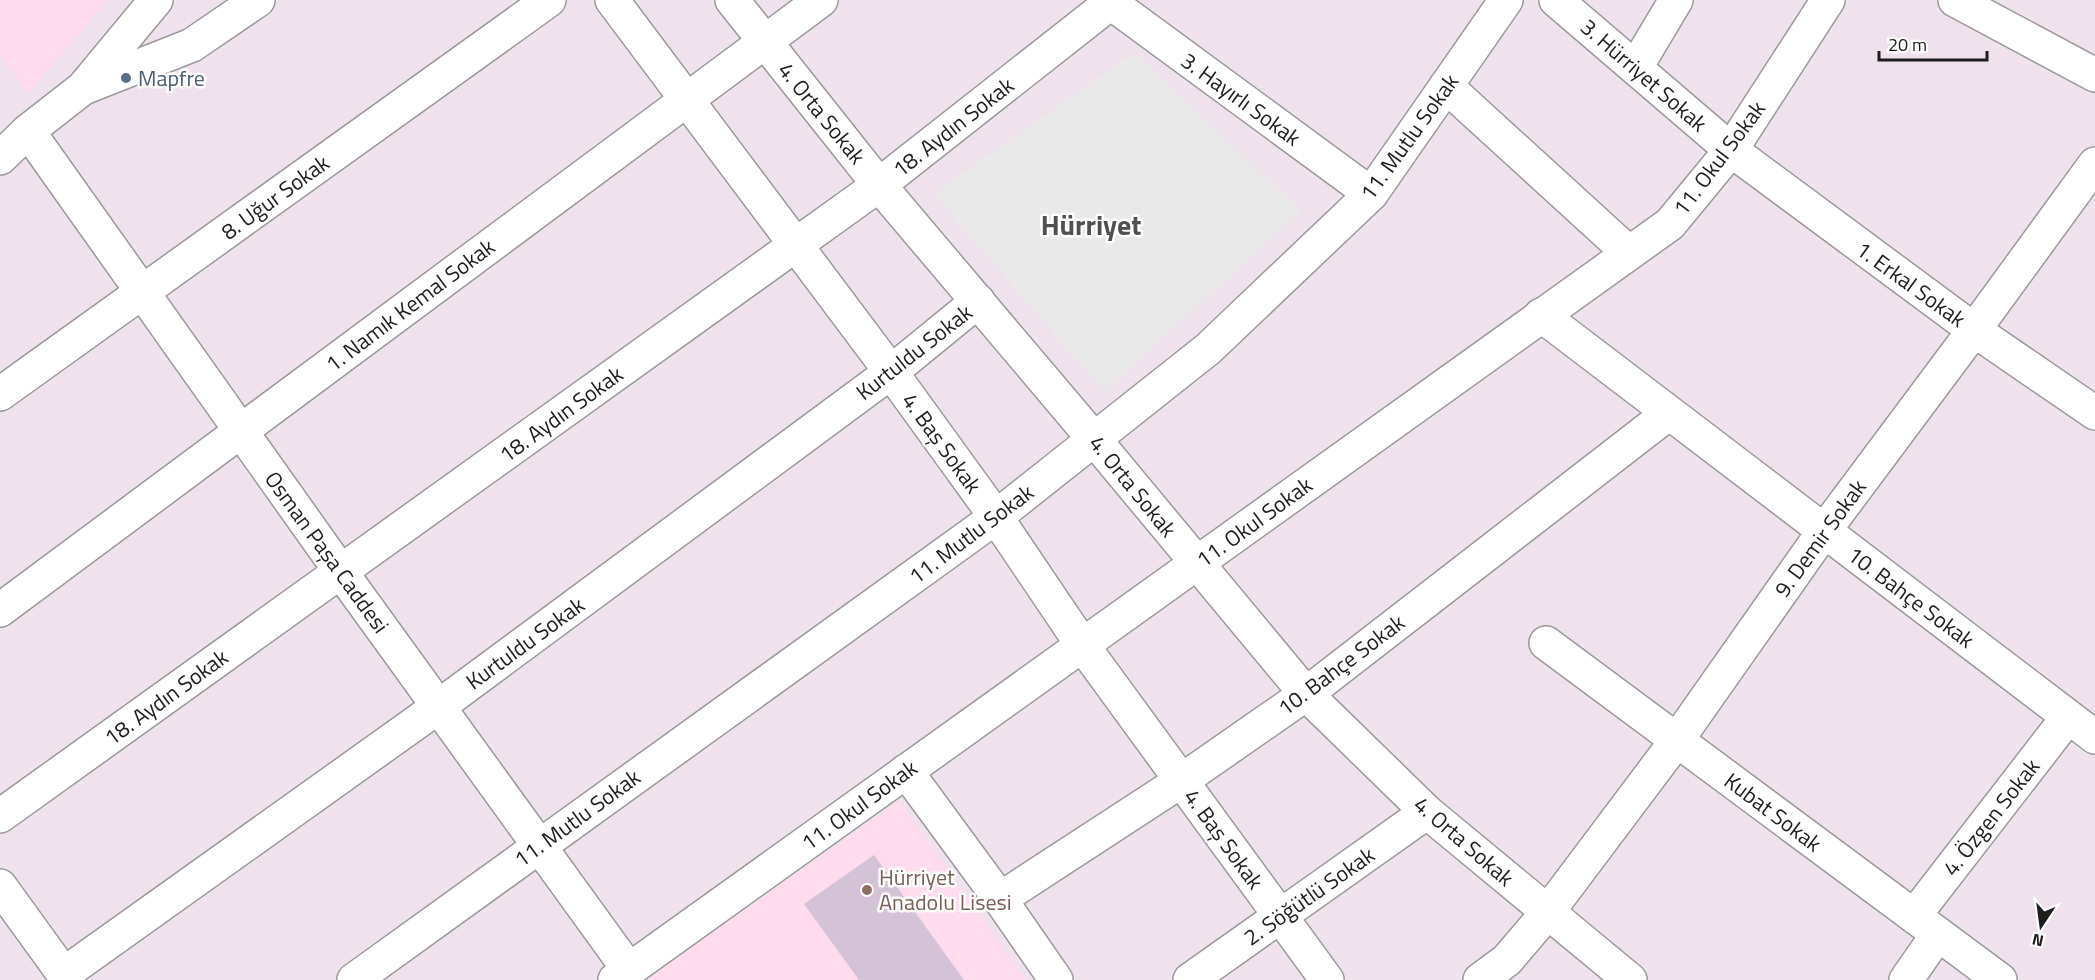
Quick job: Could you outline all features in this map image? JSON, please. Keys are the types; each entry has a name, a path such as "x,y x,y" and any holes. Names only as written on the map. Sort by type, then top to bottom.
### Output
{"street":[{"path":"0,158 28,131 83,88 156,0"},
{"path":"83,88 192,45 258,0"},
{"name":"8. Uğur Sokak","path":"0,394 549,0"},
{"name":"4. Baş Sokak","path":"612,0 891,372 996,517 1083,646 1327,980"},
{"name":"4. Orta Sokak","path":"732,0 879,184 1306,694 1427,812 1630,980"},
{"name":"1. Namık Kemal Sokak","path":"0,610 821,0"},
{"name":"11. Mutlu Sokak","path":"354,980 996,517 1208,349 1371,194 1506,0"},
{"name":"3. Hürriyet Sokak","path":"1556,0 1731,150"},
{"path":"1636,67 1676,0"},
{"name":"11. Okul Sokak","path":"622,975 1670,224 1731,150 1828,0"},
{"name":"18. Aydın Sokak","path":"0,816 879,184 1112,1"},
{"name":"3. Hayırlı Sokak","path":"1112,1 1371,194"},
{"path":"1969,3 2095,75"},
{"path":"1446,86 1629,253"},
{"name":"Osman Paşa Caddesi","path":"28,131 538,846 622,975"},
{"name":"1. Erkal Sokak","path":"1731,150 1974,330 2095,414"},
{"name":"9. Demir Sokak","path":"1480,980 1515,970 1548,913 1677,740 1824,531 2095,164"},
{"name":"Kurtuldu Sokak","path":"66,977 438,707 891,372 978,301"},
{"name":"10. Bahçe Sokak","path":"1541,315 2095,737"},
{"name":"10. Bahçe Sokak","path":"1000,899 1181,781 1306,694 1670,413"},
{"name":"Kubat Sokak","path":"1546,643 2000,980"},
{"name":"4. Özgen Sokak","path":"1906,980 1926,925 2068,717"},
{"path":"906,771 1056,980"},
{"name":"2. Söğütlü Sokak","path":"1190,980 1427,812"},
{"path":"0,886 66,977"}],"shaded area":[{"path":"0,0 108,0 28,94 0,56"},
{"path":"1134,53 1301,211 1104,391 933,194"},
{"name":"Hürriyet Anadolu Lisesi","path":"899,801 1026,980 645,980"}],"building":[{"path":"874,855 964,980 859,980 804,904"}],"place":[{"name":"Mapfre","path":"126,78"},
{"name":"Hürriyet Anadolu Lisesi","path":"867,890"}],"district":[{"name":"Hürriyet","path":"1091,224"}]}
